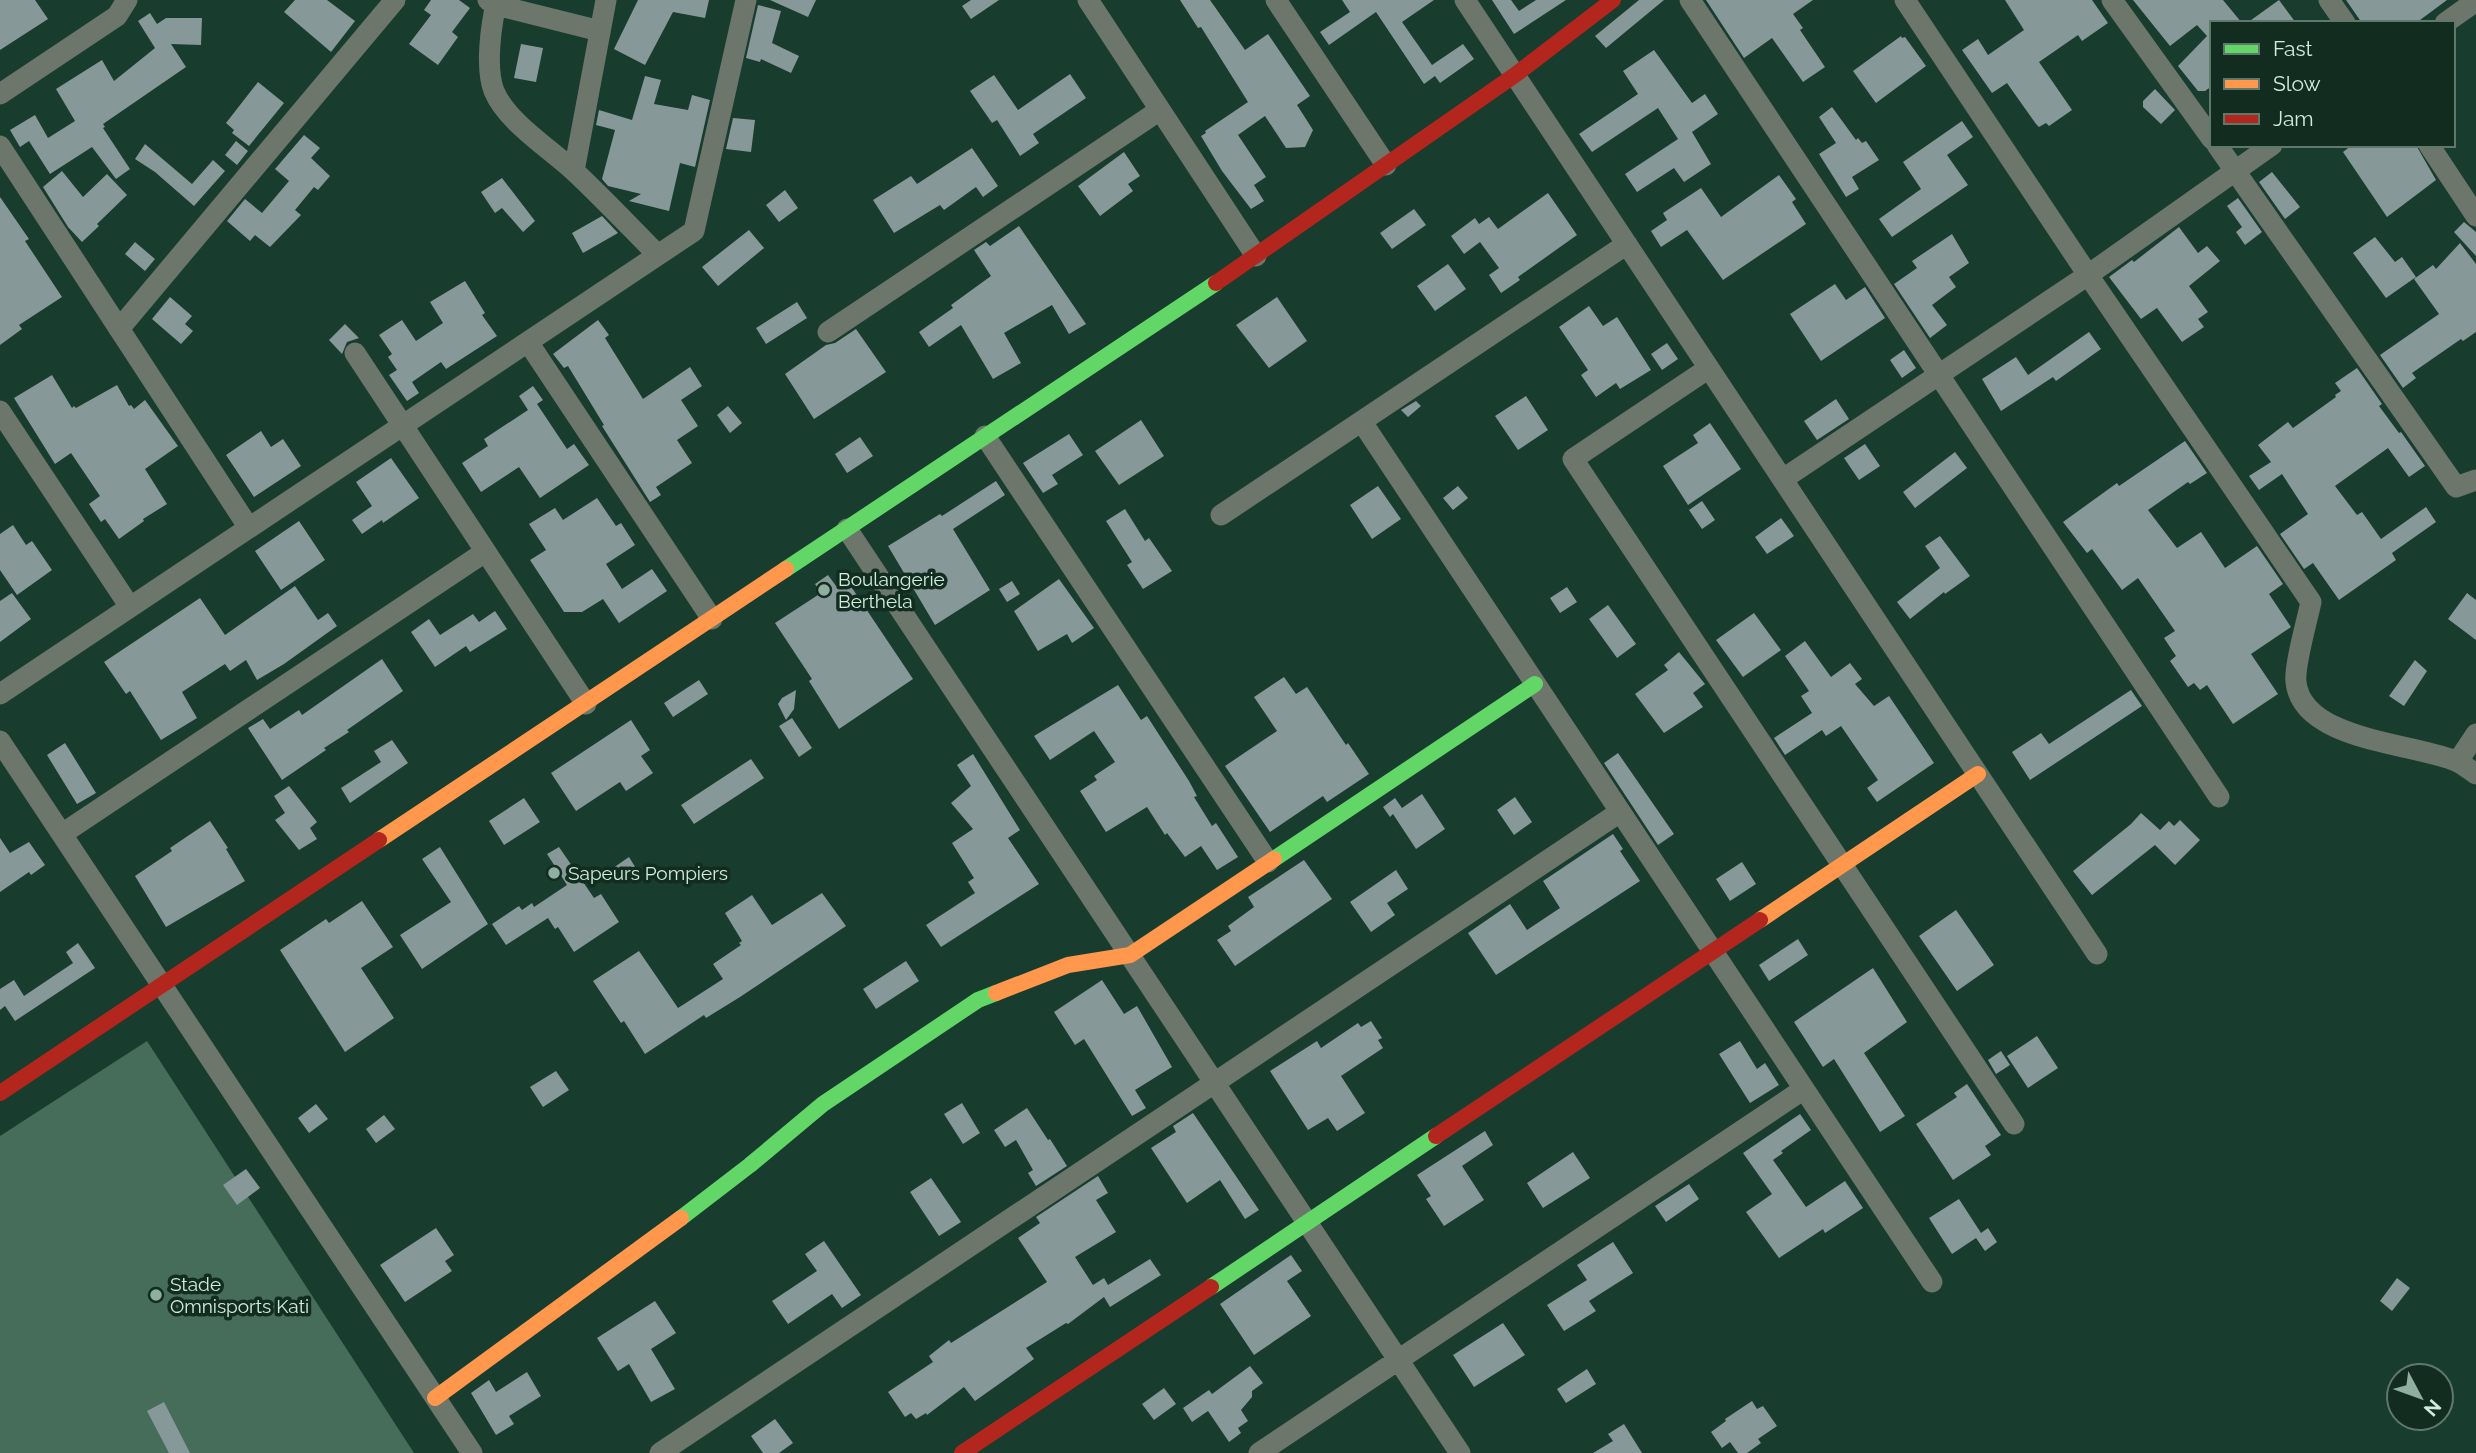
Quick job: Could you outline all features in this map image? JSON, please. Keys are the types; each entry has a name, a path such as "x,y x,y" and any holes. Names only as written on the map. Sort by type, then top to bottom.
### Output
{"street":[{"path":"574,171 606,0"},
{"path":"0,694 694,231 746,0"},
{"path":"1088,0 1256,256"},
{"path":"1276,0 1386,165"},
{"path":"1465,0 2097,954"},
{"path":"0,1093 1256,256 1515,75 1613,0"},
{"path":"1690,0 2219,797"},
{"path":"1905,0 2311,602 2295,680 2299,697 2313,712 2339,730 2458,761 2476,774"},
{"path":"2112,0 2210,136"},
{"path":"2329,0 2344,21"},
{"path":"2448,21 2476,1"},
{"path":"600,31 494,2 489,71 496,94 516,120 574,171 658,255"},
{"path":"119,329 388,3"},
{"path":"0,94 117,5"},
{"path":"828,332 1160,110"},
{"path":"0,146 249,528"},
{"path":"2218,147 2456,487 2476,480"},
{"path":"1783,479 2088,275 2269,147"},
{"path":"2430,147 2476,216"},
{"path":"1222,515 1627,244"},
{"path":"528,342 712,619"},
{"path":"355,353 586,704"},
{"path":"1709,368 1573,459 2014,1124"},
{"path":"0,411 130,607"},
{"path":"1362,422 1932,1282"},
{"path":"985,436 1268,862"},
{"path":"847,529 1460,1453"},
{"path":"62,834 485,552"},
{"path":"435,1398 750,1166 823,1104 978,1000 1068,965 1130,955 1535,684"},
{"path":"2458,761 2476,734"},
{"path":"0,741 472,1453"},
{"path":"962,1453 1978,774"},
{"path":"660,1453 1620,812"},
{"path":"1259,1453 1804,1089"}],"green space":[{"name":"Stade Omnisports Kati","path":"147,1041 414,1453 0,1453 0,1136"}],"building":[{"path":"0,0 35,0 48,19 0,50"},
{"path":"295,0 327,0 355,21 331,52 284,12"},
{"path":"431,0 459,0 470,8 452,32 458,37 438,65 409,44 431,15 424,10"},
{"path":"638,0 709,0 705,18 673,12 645,65 614,49"},
{"path":"770,0 816,0 808,17"},
{"path":"971,0 999,0 971,19 962,6"},
{"path":"1180,0 1210,0 1245,50 1268,34 1310,96 1297,105 1313,130 1305,147 1286,148 1265,116 1238,135 1266,177 1254,185 1264,201 1251,209 1222,171 1201,136 1248,102 1201,27 1198,28"},
{"path":"1342,0 1434,0 1402,22 1432,65 1463,44 1474,59 1440,83 1435,76 1424,84 1376,12 1329,45 1320,32 1350,12"},
{"path":"1492,0 1511,0 1519,11 1536,0 1566,0 1514,34"},
{"path":"1639,0 1664,0 1606,48 1595,36"},
{"path":"1706,0 1813,0 1793,14 1803,28 1800,30 1825,67 1803,82 1772,38 1744,58"},
{"path":"2005,0 2092,0 2108,23 2082,41 2078,35 2039,62 2072,110 2049,126 2046,123 2039,127 2036,124 2007,83 1992,93 1962,50 1978,39 1988,55 2024,30"},
{"path":"2133,0 2223,0 2240,21 2210,21 2210,87 2205,91 2198,91 2178,66 2207,36 2197,25 2170,46"},
{"path":"2279,0 2295,21 2250,21"},
{"path":"2346,0 2447,0 2419,21 2361,21"},
{"path":"758,5 781,11 772,43 799,56 791,73 761,59 760,62 746,58"},
{"path":"150,13 157,24 166,18 202,18 201,45 171,44 186,67 103,124 130,169 116,179 92,147 50,174 29,141 20,147 10,130 35,115 48,138 75,121 56,89 102,60 114,81 155,48 138,21"},
{"path":"1901,36 1905,37 1926,66 1876,103 1853,71"},
{"path":"521,44 543,48 536,82 514,78"},
{"path":"1654,50 1692,103 1705,94 1718,114 1692,132 1711,164 1684,182 1674,168 1637,192 1625,174 1678,139 1658,108 1592,152 1579,134 1638,94 1623,71"},
{"path":"1070,74 1086,98 1033,134 1039,143 1020,156 997,120 992,123 970,91 994,75 1018,110"},
{"path":"645,76 661,80 654,104 688,110 692,95 710,100 695,167 680,163 669,211 629,201 641,194 608,186 602,179 615,130 596,125 599,110 632,120"},
{"path":"258,82 284,103 249,146 232,133 234,130 226,123"},
{"path":"2155,89 2175,110 2161,124 2143,107 2143,101"},
{"path":"1832,107 1856,140 1858,138 1862,143 1866,141 1879,160 1852,177 1859,189 1846,197 1819,154 1836,143 1819,117"},
{"path":"733,118 755,120 751,152 726,149"},
{"path":"1962,121 1973,137 1947,155 1968,185 1892,237 1879,219 1921,189 1903,162"},
{"path":"304,135 320,148 311,158 330,176 318,190 314,187 295,210 301,215 270,247 255,235 250,241 227,221 245,199 262,213 289,181 275,169"},
{"path":"236,141 248,151 237,165 225,155"},
{"path":"145,144 192,184 213,160 225,171 194,206 155,172 135,159"},
{"path":"2349,147 2417,147 2436,180 2387,217 2343,152"},
{"path":"972,148 998,186 983,197 976,187 944,210 940,205 894,233 873,200 911,176 917,184"},
{"path":"1124,152 1140,176 1128,184 1133,191 1100,216 1078,186"},
{"path":"62,171 83,197 107,174 127,195 82,242 68,227 43,187"},
{"path":"2272,172 2300,207 2285,219 2259,182"},
{"path":"1779,175 1796,199 1792,202 1806,224 1723,280 1687,230 1661,247 1651,231 1667,220 1663,213 1701,188 1721,217"},
{"path":"502,178 535,221 523,232 502,208 495,213 481,192"},
{"path":"785,190 798,208 779,222 766,205"},
{"path":"1548,193 1577,235 1518,277 1520,280 1501,293 1489,275 1499,268 1480,242 1464,254 1451,236 1475,218 1479,224 1489,217 1498,229"},
{"path":"0,197 29,239 25,241 62,297 19,325 22,329 0,345"},
{"path":"2238,198 2262,232 2245,245 2236,232 2242,227 2227,206"},
{"path":"1414,209 1426,225 1392,249 1380,233"},
{"path":"602,216 618,233 583,253 572,233"},
{"path":"2464,222 2476,232 2476,256 2454,232"},
{"path":"1019,226 1086,324 1069,334 1052,305 1004,333 1021,363 993,379 961,325 929,347 919,332 991,276 974,250 986,242 990,246"},
{"path":"2179,227 2198,253 2207,246 2220,261 2189,286 2208,312 2198,319 2204,327 2182,342 2157,308 2141,319 2109,277 2132,260 2134,262"},
{"path":"749,230 764,248 718,286 702,267"},
{"path":"1952,234 1969,263 1949,277 1956,287 1932,305 1947,325 1930,338 1894,284 1917,268 1912,261"},
{"path":"2375,237 2395,262 2402,257 2416,277 2386,298 2353,253"},
{"path":"135,242 155,259 145,271 125,254"},
{"path":"2460,243 2476,264 2476,332 2463,341 2461,339 2412,373 2416,378 2403,388 2380,355 2439,314 2414,279 2433,265 2436,269"},
{"path":"1448,264 1466,289 1435,311 1417,286"},
{"path":"465,281 485,313 482,315 497,336 446,369 441,362 412,382 419,393 407,401 389,375 397,370 388,357 392,354 379,335 402,320 416,341 443,323 430,302"},
{"path":"1835,284 1846,300 1865,287 1885,318 1821,361 1790,314"},
{"path":"170,297 192,316 185,324 193,331 181,344 152,319"},
{"path":"1277,297 1307,341 1269,368 1236,325"},
{"path":"797,302 807,318 766,344 756,328"},
{"path":"1589,306 1603,326 1617,317 1651,370 1620,389 1616,383 1596,397 1581,375 1588,370 1559,327"},
{"path":"598,320 609,335 605,338 643,399 690,367 702,386 681,400 698,426 677,440 692,463 656,487 661,495 650,502 568,366 564,368 553,354"},
{"path":"345,324 359,338 347,342 342,354 329,340"},
{"path":"856,329 886,372 814,419 785,374 826,345 835,343"},
{"path":"2089,332 2101,349 2056,381 2053,377 2001,411 1982,379 2016,357 2028,375"},
{"path":"1667,343 1678,359 1662,370 1651,354"},
{"path":"1904,350 1916,368 1902,378 1890,360"},
{"path":"2357,368 2382,404 2379,406 2425,466 2409,477 2388,448 2335,486 2357,515 2362,512 2381,539 2426,507 2436,522 2392,553 2396,560 2339,600 2313,563 2304,569 2280,534 2308,514 2282,474 2259,490 2249,476 2271,462 2258,445 2288,422 2293,428 2336,397 2341,391 2335,383"},
{"path":"52,375 72,408 117,385 129,406 134,409 145,400 178,446 145,469 167,504 119,539 105,519 101,522 89,504 100,496 71,453 55,464 14,398"},
{"path":"533,386 543,400 537,404 567,449 574,444 589,465 540,498 519,467 481,492 462,463 488,446 484,439 528,410 519,396"},
{"path":"1526,396 1548,430 1518,450 1495,416"},
{"path":"1836,399 1849,419 1817,440 1804,421"},
{"path":"1416,401 1421,406 1408,417 1401,410"},
{"path":"728,406 742,423 730,433 717,415"},
{"path":"1141,420 1164,456 1119,485 1095,451"},
{"path":"1710,423 1741,469 1688,505 1663,466 1698,443 1693,435"},
{"path":"261,431 271,447 283,439 301,466 254,497 226,455"},
{"path":"1069,434 1083,455 1052,475 1058,484 1043,493 1023,463"},
{"path":"860,437 873,456 847,473 835,454"},
{"path":"2185,441 2207,473 2190,484 2188,482 2148,510 2177,548 2201,532 2225,568 2257,546 2283,584 2269,594 2291,627 2251,654 2278,694 2233,724 2207,685 2200,690 2194,683 2188,687 2170,661 2176,656 2164,638 2175,631 2138,578 2122,590 2092,549 2087,553 2063,522 2117,483 2119,486"},
{"path":"1865,444 1880,466 1859,480 1844,458"},
{"path":"1955,452 1967,468 1915,508 1903,492"},
{"path":"391,458 419,498 362,534 352,520 372,506 356,482"},
{"path":"996,481 1005,495 953,529 990,590 935,625 888,546 940,514 942,516"},
{"path":"1378,486 1401,519 1372,539 1350,505"},
{"path":"1458,486 1468,498 1453,510 1443,498"},
{"path":"597,498 616,526 621,523 635,545 606,564 622,589 652,569 667,591 619,623 603,599 582,612 564,612 530,560 546,550 529,524 555,508 563,520"},
{"path":"1702,501 1715,520 1702,529 1689,510"},
{"path":"1125,509 1145,541 1149,538 1172,571 1143,589 1127,565 1132,562 1106,521"},
{"path":"1781,518 1794,536 1767,554 1755,537"},
{"path":"299,521 325,560 281,590 255,551"},
{"path":"13,525 26,545 32,541 52,570 17,595 0,570 0,534"},
{"path":"1940,536 1970,576 1945,594 1944,592 1910,619 1897,602 1940,568 1925,546"},
{"path":"828,575 836,586 846,579 913,679 839,729 809,681 812,679 775,623 821,593 815,584"},
{"path":"1059,579 1094,628 1072,643 1067,634 1038,651 1014,611"},
{"path":"1012,581 1020,594 1007,602 999,589"},
{"path":"295,586 318,620 328,613 337,626 257,680 246,660 230,671 225,664 182,692 197,718 161,740 130,691 126,694 104,662 200,598 225,635"},
{"path":"1567,587 1577,602 1560,613 1550,598"},
{"path":"12,593 31,619 0,642 0,601"},
{"path":"2467,593 2476,600 2476,640 2448,619"},
{"path":"1608,605 1636,644 1617,658 1589,619"},
{"path":"495,611 507,629 470,652 466,646 435,667 411,632 429,619 440,635 473,614 479,622"},
{"path":"1754,613 1781,650 1743,677 1716,640"},
{"path":"1805,641 1831,677 1850,663 1862,679 1855,684 1874,706 1889,696 1934,763 1877,802 1867,788 1878,780 1841,726 1826,736 1822,730 1785,755 1774,738 1812,713 1801,696 1809,691 1785,656"},
{"path":"1679,652 1705,684 1693,693 1703,707 1664,733 1635,694 1668,670 1664,665"},
{"path":"382,659 403,691 282,780 248,728 263,719 270,729 299,710 302,715"},
{"path":"2415,660 2427,671 2404,706 2389,696"},
{"path":"1284,677 1296,694 1307,687 1369,774 1327,802 1323,796 1270,832 1225,766 1277,731 1254,697"},
{"path":"699,680 708,694 673,717 664,703"},
{"path":"1118,685 1141,720 1147,716 1189,781 1197,796 1194,797 1212,826 1216,823 1238,857 1217,870 1201,846 1185,857 1167,833 1165,835 1147,807 1106,832 1080,791 1097,780 1094,776 1115,762 1094,731 1050,760 1034,736"},
{"path":"796,690 794,709 786,720 778,704 782,698"},
{"path":"2131,690 2142,706 2030,780 2012,752 2041,733 2049,744"},
{"path":"792,718 812,748 799,757 779,726"},
{"path":"631,720 650,750 641,756 653,773 626,791 620,782 576,811 551,773"},
{"path":"392,740 408,763 350,803 341,788 381,762 374,751"},
{"path":"65,743 96,793 77,804 47,755"},
{"path":"1618,753 1674,834 1658,845 1604,763"},
{"path":"973,754 1020,830 1008,838 1039,884 941,947 926,925 975,893 968,882 974,878 952,843 973,829 951,803 971,786 957,765"},
{"path":"751,759 764,778 694,824 681,805"},
{"path":"289,786 317,822 310,828 317,839 299,850 275,820 285,813 274,796"},
{"path":"1422,794 1445,829 1416,849 1393,814 1390,817 1383,807 1395,798 1402,808"},
{"path":"1515,797 1532,822 1514,835 1497,810"},
{"path":"524,798 540,822 504,845 489,821"},
{"path":"2141,813 2160,830 2169,821 2174,826 2180,820 2200,840 2175,865 2155,845 2092,895 2073,871"},
{"path":"210,821 245,881 166,927 135,876"},
{"path":"1613,834 1623,849 1620,851 1640,881 1496,975 1468,933 1510,904 1527,930 1560,908 1543,881"},
{"path":"0,838 10,853 29,842 45,865 31,875 29,872 0,892"},
{"path":"440,847 488,924 422,969 400,935 451,902 422,859"},
{"path":"559,847 594,898 601,894 619,922 574,952 558,927 555,929 548,918 506,945 492,924 519,906 522,910 532,903 534,907 567,885 547,854"},
{"path":"629,857 637,870 621,881 613,868"},
{"path":"1304,860 1332,899 1235,966 1217,940 1231,931 1228,926 1254,907 1248,897"},
{"path":"1742,862 1756,884 1730,901 1716,879"},
{"path":"1396,870 1408,889 1387,903 1395,915 1371,932 1350,902"},
{"path":"822,893 846,926 740,997 706,1018 704,1015 645,1054 593,981 639,951 678,1008 723,979 713,964 741,945 739,943 742,941 725,913 752,895 772,925"},
{"path":"362,901 393,947 361,968 394,1018 345,1052 280,950 326,919 329,923"},
{"path":"1956,910 1994,965 1957,991 1919,936"},
{"path":"1798,939 1808,955 1769,981 1759,965"},
{"path":"78,943 95,968 15,1021 5,1006 0,1010 0,989 14,980 24,996 73,963 66,952"},
{"path":"906,961 919,981 876,1009 863,989"},
{"path":"1873,968 1907,1022 1864,1053 1905,1116 1880,1132 1834,1059 1823,1067 1794,1022"},
{"path":"1102,980 1124,1014 1137,1006 1172,1067 1135,1090 1146,1108 1132,1116 1084,1039 1075,1045 1054,1012"},
{"path":"1371,1021 1382,1038 1378,1040 1383,1048 1341,1076 1365,1113 1337,1131 1328,1118 1308,1130 1270,1071 1317,1041 1321,1048 1358,1023 1361,1027"},
{"path":"2037,1036 2058,1068 2028,1088 2007,1056"},
{"path":"1740,1041 1757,1069 1765,1063 1779,1085 1750,1103 1719,1054"},
{"path":"2001,1051 2010,1065 1996,1074 1988,1060"},
{"path":"556,1071 569,1090 543,1107 530,1087"},
{"path":"1967,1084 2001,1135 1985,1146 1991,1155 1953,1180 1916,1124 1957,1097 1954,1093"},
{"path":"962,1103 980,1133 963,1144 944,1114"},
{"path":"316,1104 328,1119 309,1133 298,1118"},
{"path":"1027,1108 1067,1166 1036,1186 1028,1173 1033,1170 1016,1140 1005,1147 994,1130"},
{"path":"1193,1113 1259,1210 1245,1219 1220,1180 1187,1203 1151,1148 1176,1132 1173,1126"},
{"path":"1800,1114 1811,1130 1781,1151 1783,1153 1773,1160 1806,1207 1845,1181 1863,1208 1825,1233 1823,1229 1779,1258 1746,1212 1772,1194 1743,1153"},
{"path":"384,1115 395,1129 376,1143 366,1129"},
{"path":"1485,1131 1493,1145 1462,1166 1484,1200 1444,1226 1426,1199 1431,1196 1417,1175"},
{"path":"1573,1152 1590,1178 1543,1208 1527,1183"},
{"path":"246,1169 260,1188 237,1205 223,1185"},
{"path":"1098,1176 1108,1193 1096,1200 1116,1232 1075,1257 1093,1285 1104,1278 1108,1285 1150,1259 1161,1275 1110,1307 1104,1297 1068,1324 1026,1348 1034,1359 975,1401 964,1387 927,1415 926,1413 916,1419 911,1413 905,1417 888,1392 933,1362 929,1356 949,1340 951,1343 1047,1282 1018,1238 1040,1223 1036,1217"},
{"path":"931,1178 961,1222 939,1236 910,1192"},
{"path":"1689,1184 1699,1199 1666,1222 1655,1206"},
{"path":"1959,1199 1981,1233 1988,1228 1997,1242 1985,1251 1976,1238 1952,1254 1929,1218"},
{"path":"436,1228 454,1255 445,1261 452,1271 405,1302 380,1265"},
{"path":"824,1241 861,1295 842,1308 832,1294 788,1324 772,1301 817,1271 805,1254"},
{"path":"1613,1242 1633,1273 1589,1301 1596,1311 1564,1331 1547,1305 1587,1280 1577,1265"},
{"path":"1291,1255 1302,1271 1287,1281 1311,1316 1254,1355 1220,1304"},
{"path":"2397,1278 2410,1288 2392,1311 2380,1301"},
{"path":"655,1301 676,1333 651,1349 675,1389 651,1402 629,1364 618,1371 597,1338"},
{"path":"1503,1323 1525,1355 1474,1387 1453,1355"},
{"path":"1250,1366 1263,1383 1252,1391 1252,1397 1241,1410 1248,1421 1238,1428 1241,1433 1229,1442 1208,1411 1192,1422 1183,1408 1209,1390 1212,1394"},
{"path":"1587,1369 1596,1384 1566,1403 1557,1389"},
{"path":"527,1372 541,1396 509,1416 514,1424 496,1435 471,1393 489,1380 496,1392"},
{"path":"1164,1388 1176,1404 1154,1420 1142,1404"},
{"path":"1752,1401 1757,1409 1763,1406 1777,1426 1758,1439 1761,1443 1747,1453 1738,1453 1730,1442 1722,1448 1711,1432"},
{"path":"164,1402 190,1453 169,1453 147,1411"},
{"path":"775,1419 793,1443 779,1453 763,1453 751,1436"},
{"path":"1624,1424 1642,1453 1593,1453 1613,1441 1608,1434"}],"traffic: fast":[{"path":"786,569 1216,283"},
{"path":"1274,859 1535,684"},
{"path":"681,1218 823,1104 978,1000 996,993"},
{"path":"1211,1287 1436,1136"}],"traffic: slow":[{"path":"379,840 786,569"},
{"path":"1760,920 1978,774"},
{"path":"996,993 1068,965 1130,955 1274,859"},
{"path":"435,1398 681,1218"}],"traffic: jam":[{"path":"1216,283 1515,75 1613,0"},
{"path":"0,1093 379,840"},
{"path":"1436,1136 1760,920"},
{"path":"962,1453 1211,1287"}],"place":[{"name":"Boulangerie Berthela","path":"824,590"},
{"name":"Sapeurs Pompiers","path":"554,873"},
{"name":"Stade Omnisports Kati","path":"156,1295"}]}
